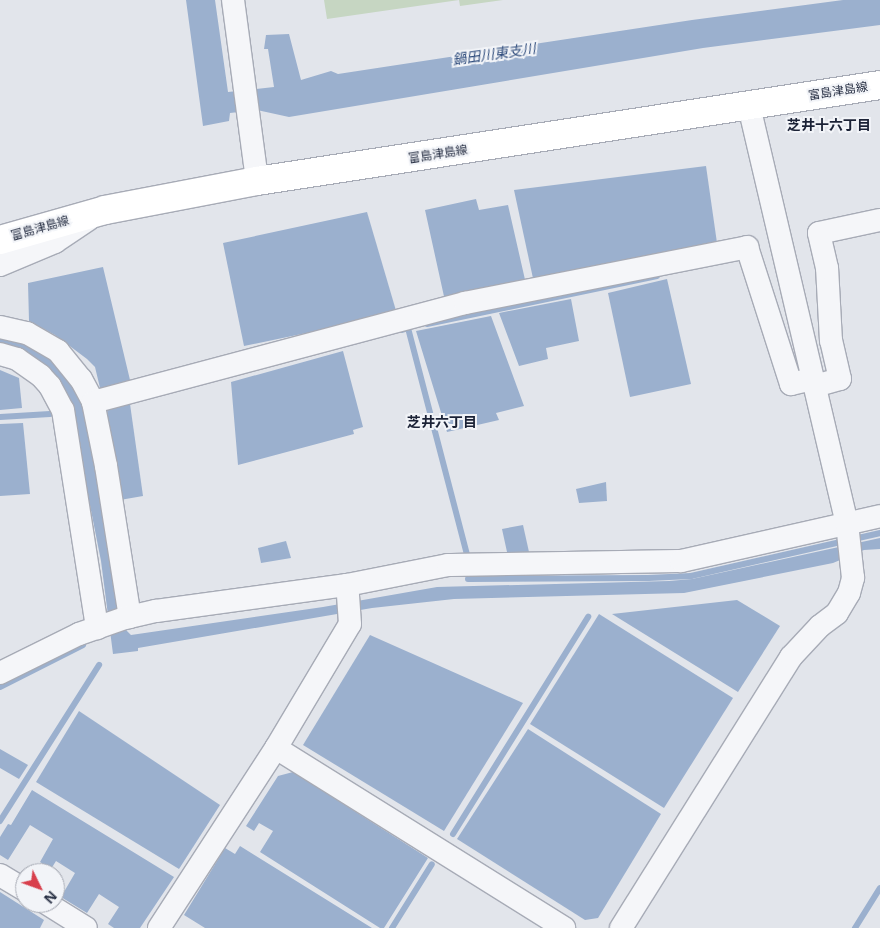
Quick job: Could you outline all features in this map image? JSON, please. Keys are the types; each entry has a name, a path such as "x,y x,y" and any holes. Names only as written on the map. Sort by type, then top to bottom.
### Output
{"main road":[{"name":"富島津島線","path":"0,240 105,210 257,181 880,85"}],"street":[{"path":"233,0 257,181"},
{"path":"621,928 791,657 820,626 837,613 849,592 853,578 848,528 749,106"},
{"path":"0,265 54,242 105,210"},
{"path":"93,402 465,303 748,247 791,384 840,379 831,341 827,268 819,232 880,220"},
{"path":"0,328 27,333 58,350 82,379 93,402 106,466 127,618"},
{"path":"0,354 17,359 41,376 50,386 63,410 97,628"},
{"path":"0,674 79,634 127,618 173,608 347,585 448,565 681,560 848,528 880,516"},
{"path":"159,928 276,748 350,624 347,585"},
{"path":"276,748 564,928"},
{"path":"0,875 15,884"},
{"path":"62,913 86,928"}],"green space":[{"path":"324,0 459,0 327,19"},
{"path":"459,0 503,0 460,6"}],"water":[{"name":"鍋田川東支川","path":"186,0 215,0 228,92 274,87 268,49 264,49 266,35 289,34 301,80 331,71 338,74 692,20 843,0 880,0 880,25 703,48 289,117 257,110 230,113 229,121 203,126"},
{"path":"706,166 717,243 534,283 514,190"},
{"path":"476,199 479,210 508,205 526,284 445,301 425,210"},
{"path":"367,212 397,314 244,346 223,243"},
{"path":"103,267 130,380 100,388 95,367 87,359 55,335 29,321 28,283"},
{"path":"667,279 691,384 630,397 608,293"},
{"path":"571,299 579,341 546,348 548,359 519,366 499,313"},
{"path":"491,316 524,406 496,413 499,420 447,432 416,331"},
{"path":"0,333 48,348 86,405 119,611 126,630 131,635 323,607 437,587 669,581 692,579 880,538 880,549 864,550 833,563 684,593 454,599 372,608 138,648 138,651 113,654 101,561 70,404 0,346"},
{"path":"343,351 363,427 353,430 354,434 238,465 231,382"},
{"path":"0,370 19,378 22,408 0,410"},
{"path":"130,404 143,496 120,500 107,410"},
{"path":"23,423 30,494 0,496 0,424"},
{"path":"606,482 607,501 579,503 576,489"},
{"path":"523,525 529,552 507,552 502,529"},
{"path":"286,541 291,558 261,563 258,548"},
{"path":"737,600 780,626 738,692 612,614"},
{"path":"599,614 733,698 664,808 530,724"},
{"path":"370,635 523,703 444,831 303,745"},
{"path":"79,711 220,805 179,869 36,782"},
{"path":"528,729 661,814 598,918 585,920 457,839"},
{"path":"0,749 28,765 19,779 0,768"},
{"path":"293,772 428,858 384,928 380,928 260,852 273,831 259,823 254,831 246,826 278,776"},
{"path":"32,790 174,877 140,928 114,928 108,924 119,907 99,894 87,913 65,899 65,890 75,873 65,867 65,863 56,861 55,863 40,862 53,839 30,825 8,860 0,855 0,837 8,824 11,825"},
{"path":"240,846 372,928 205,928 184,915 225,848 235,854"},
{"path":"0,892 15,902 15,913 33,913 44,920 40,928 0,928"}],"waterway":[{"path":"427,324 657,276"},
{"path":"402,330 408,328 467,554"},
{"path":"0,417 50,414"},
{"path":"468,579 691,576 880,533"},
{"path":"453,834 588,617"},
{"path":"0,687 83,645"},
{"path":"0,821 99,665"},
{"path":"392,928 432,864"},
{"path":"855,928 880,888"}],"district":[{"name":"芝井十六丁目","path":"829,125"},
{"name":"芝井六丁目","path":"442,422"}]}
